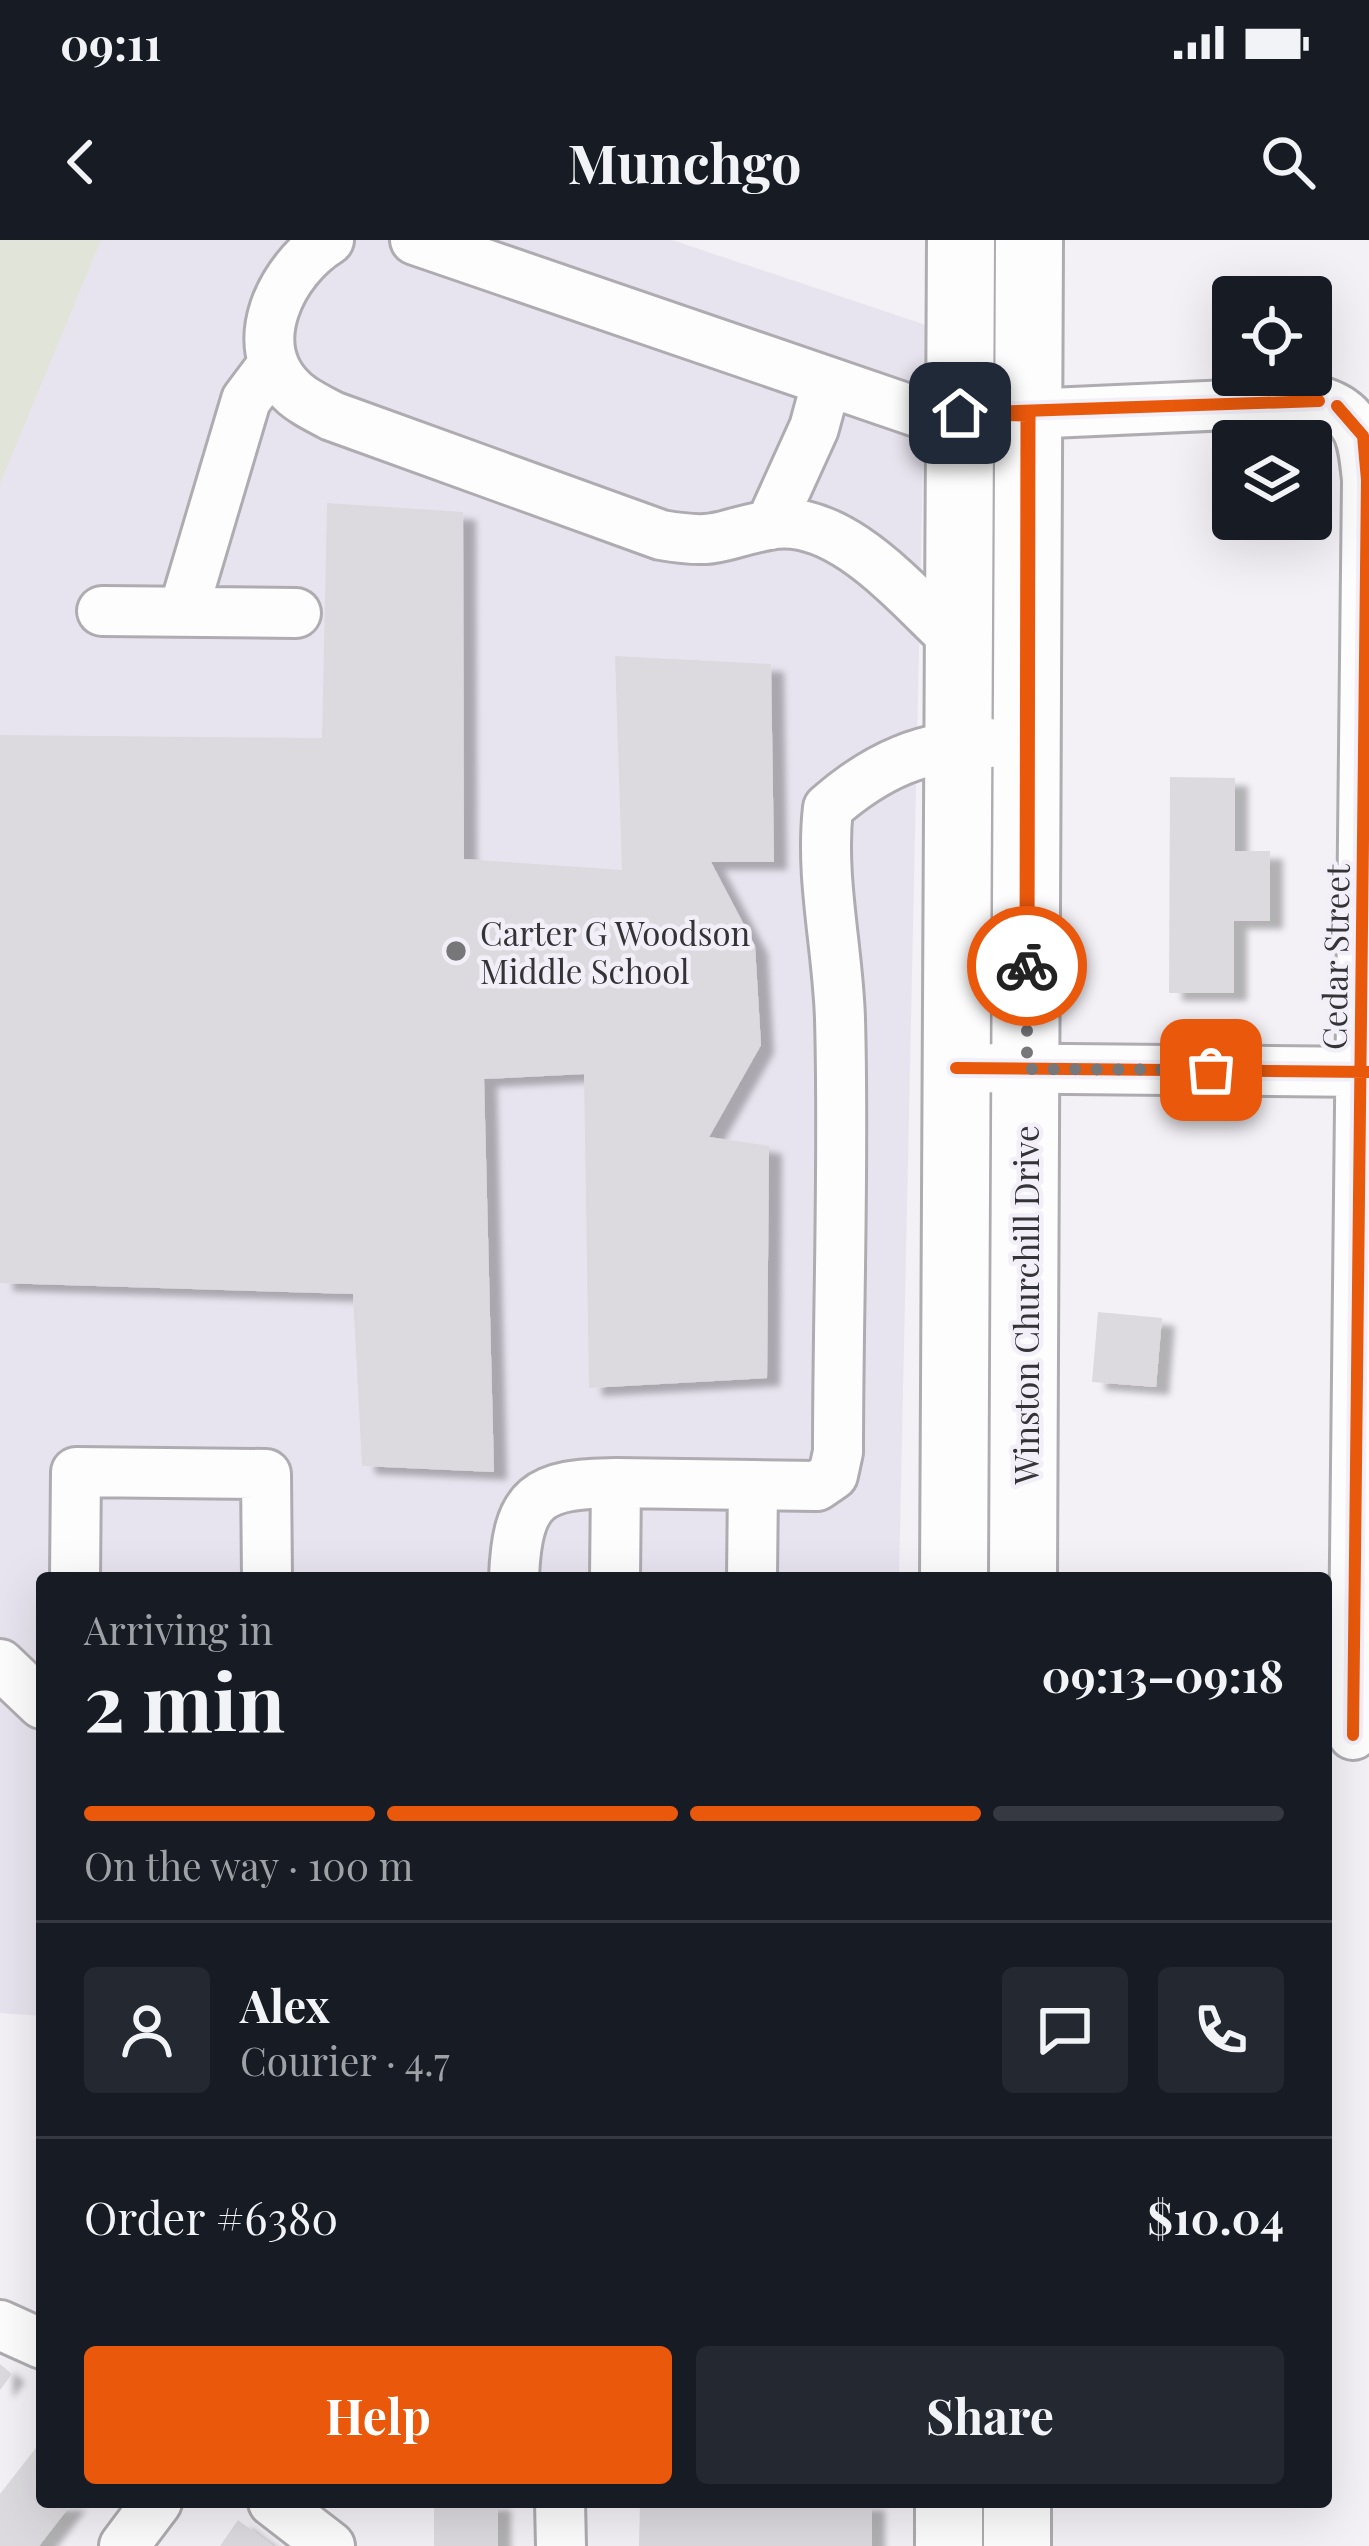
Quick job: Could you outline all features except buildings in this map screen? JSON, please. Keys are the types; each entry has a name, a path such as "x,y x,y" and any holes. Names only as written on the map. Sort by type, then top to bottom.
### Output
{"highway":[{"name":"Winston Churchill Drive","path":"954,1572 961,240"},
{"name":"Winston Churchill Drive","path":"1023,1572 1029,240"},
{"path":"949,2508 949,2546"},
{"path":"1017,2508 1017,2546"}],"street":[{"path":"329,240 312,251 283,290 268,330 273,364 292,392 332,416 661,535 706,543 770,525 803,525 830,536 959,643"},
{"path":"415,240 898,409 1028,414"},
{"path":"183,612 246,400 273,364"},
{"path":"770,525 814,428 826,384"},
{"name":"Cedar Street","path":"1028,414 1328,404 1363,436 1367,480 1364,1072 1349,1735"},
{"path":"102,610 296,613"},
{"path":"515,1572 519,1520 540,1494 560,1484 817,1486 833,1474 838,1452 840,1019 823,851 829,808 865,776 904,756 958,744 1028,742"},
{"path":"956,1068 1364,1072"},
{"path":"75,1572 76,1472 100,1472 266,1474 267,1572"},
{"path":"615,1572 616,1483"},
{"path":"752,1572 753,1485"},
{"path":"0,1664 36,1698"},
{"path":"0,2325 36,2341"},
{"path":"124,2546 152,2508"},
{"path":"281,2508 330,2546"},
{"path":"560,2508 561,2546"}],"shaded area":[{"name":"Carter G Woodson Middle School","path":"0,240 672,240 926,325 899,1572 36,1572 36,2016 0,2013"},
{"path":"0,240 101,240 0,484"}],"cycle path":[{"path":"960,413 1319,401"},
{"path":"1337,406 1363,436 1367,480 1353,1735"},
{"path":"956,1068 1369,1072"}],"way so far":[{"path":"1027,966 1027,1069 1211,1070"}],"place":[{"name":"Carter G Woodson Middle School","path":"456,951"}],"route":[{"path":"960,413 1028,414 1027,966"}]}
